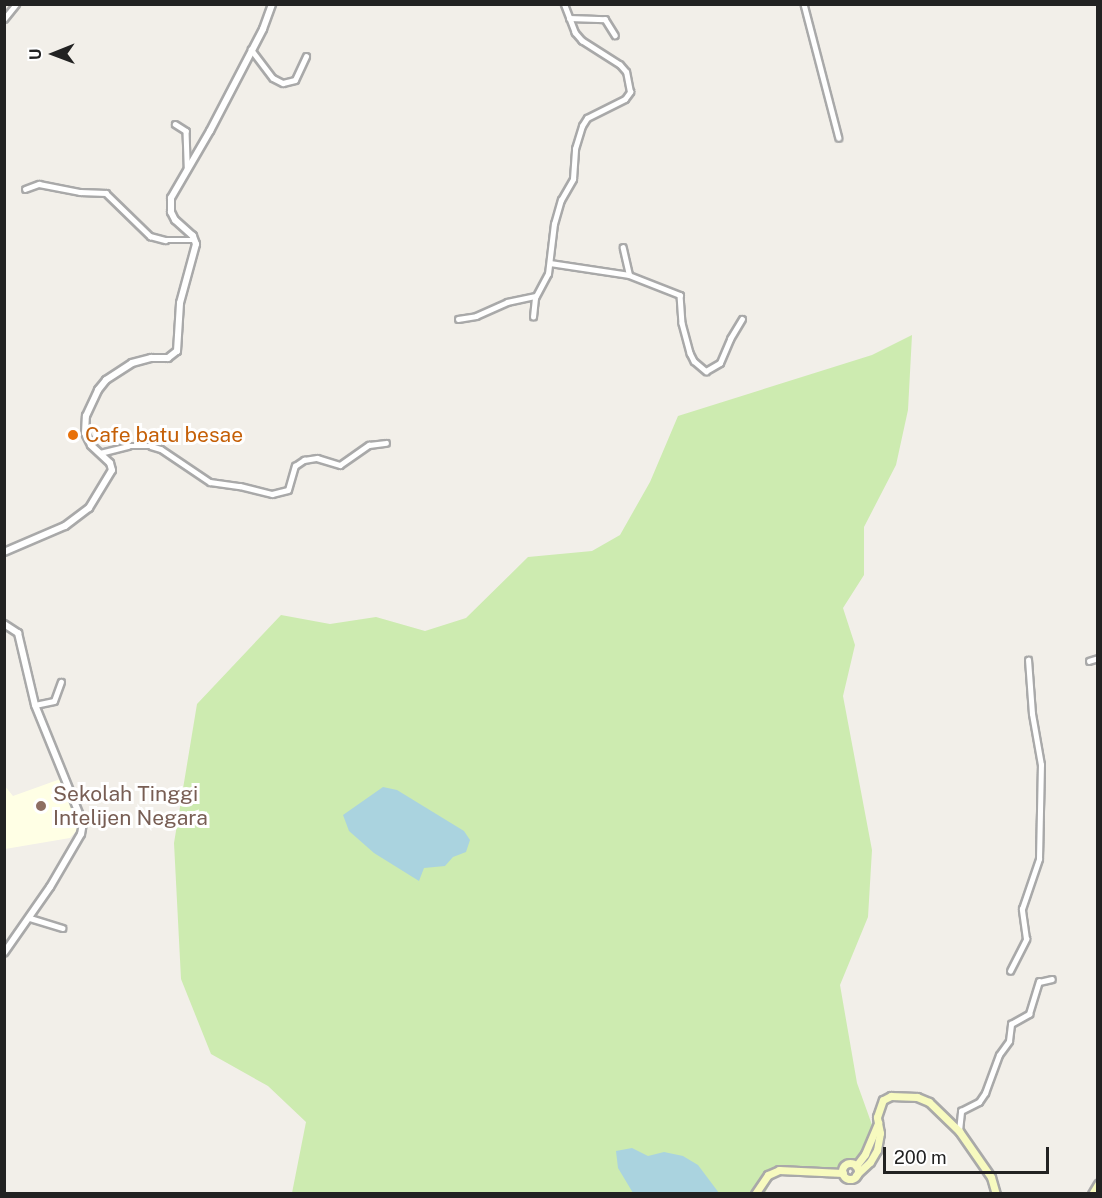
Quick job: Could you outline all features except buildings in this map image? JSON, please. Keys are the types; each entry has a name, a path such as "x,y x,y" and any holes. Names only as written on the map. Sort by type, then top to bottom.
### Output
{"main road":[{"path":"755,1194 768,1175 781,1169 843,1173 849,1179 856,1175 870,1162 877,1150 880,1133 878,1111 883,1100 891,1095 916,1097 929,1102 959,1131 991,1177 996,1194"},
{"path":"856,1175 856,1166 867,1149 878,1123"},
{"path":"843,1173 846,1164 856,1166"},
{"path":"1092,1194 1098,1184"}],"street":[{"path":"5,18 16,4"},
{"path":"4,552 65,526 89,508 105,486 112,470 111,464 91,445 85,433 88,409 98,390 114,375 141,360 168,358 177,351 180,303 196,250 195,240 171,212 174,190 210,131 268,19 272,4"},
{"path":"533,317 535,296 548,274 554,224 561,200 573,179 575,149 582,126 594,114 628,97 631,86 620,65 582,41 568,18 564,4"},
{"path":"804,4 839,138"},
{"path":"568,18 605,19 609,21 615,35"},
{"path":"251,49 273,78 283,83 295,80 306,56"},
{"path":"175,124 186,131 187,169"},
{"path":"25,189 39,184 80,192 106,193 150,236 165,240 195,240"},
{"path":"623,248 629,275"},
{"path":"550,263 629,275 680,295 682,322 690,352 694,361 706,371 711,371 720,363 742,319"},
{"path":"458,319 476,316 507,302 535,296"},
{"path":"100,453 128,446 151,446 161,449 210,482 240,486 272,495 288,490 295,466 304,460 317,458 333,465 340,465 369,445 386,443"},
{"path":"4,624 18,633 35,705 83,823 81,834 30,918 4,952"},
{"path":"1089,661 1098,658"},
{"path":"1010,971 1026,939 1022,909 1039,859 1041,765 1032,714 1028,660"},
{"path":"35,705 54,700 62,682"},
{"path":"30,918 63,928"},
{"path":"959,1131 961,1111 977,1104 985,1093 999,1055 1009,1041 1011,1024 1029,1014 1039,982 1052,979"}],"shaded area":[{"name":"Sekolah Tinggi Intelijen Negara","path":"66,777 81,815 79,828 70,838 5,849 4,785 13,796"}],"green space":[{"path":"912,335 908,410 896,465 864,527 864,575 843,608 855,645 843,696 872,850 868,917 840,985 857,1083 876,1136 870,1156 839,1170 778,1169 765,1193 292,1193 306,1122 268,1086 211,1054 181,979 174,843 197,704 281,615 330,624 376,617 425,631 466,618 528,557 592,551 620,535 650,482 678,416 872,355"}],"water":[{"path":"383,787 397,790 464,831 470,840 466,852 453,857 445,866 424,868 419,881 374,853 349,831 343,815"},
{"path":"632,1148 648,1156 664,1152 683,1156 698,1165 719,1193 633,1193 618,1168 616,1151"}],"place":[{"name":"Cafe batu besae","path":"73,435"},
{"name":"Sekolah Tinggi Intelijen Negara","path":"41,806"}]}
